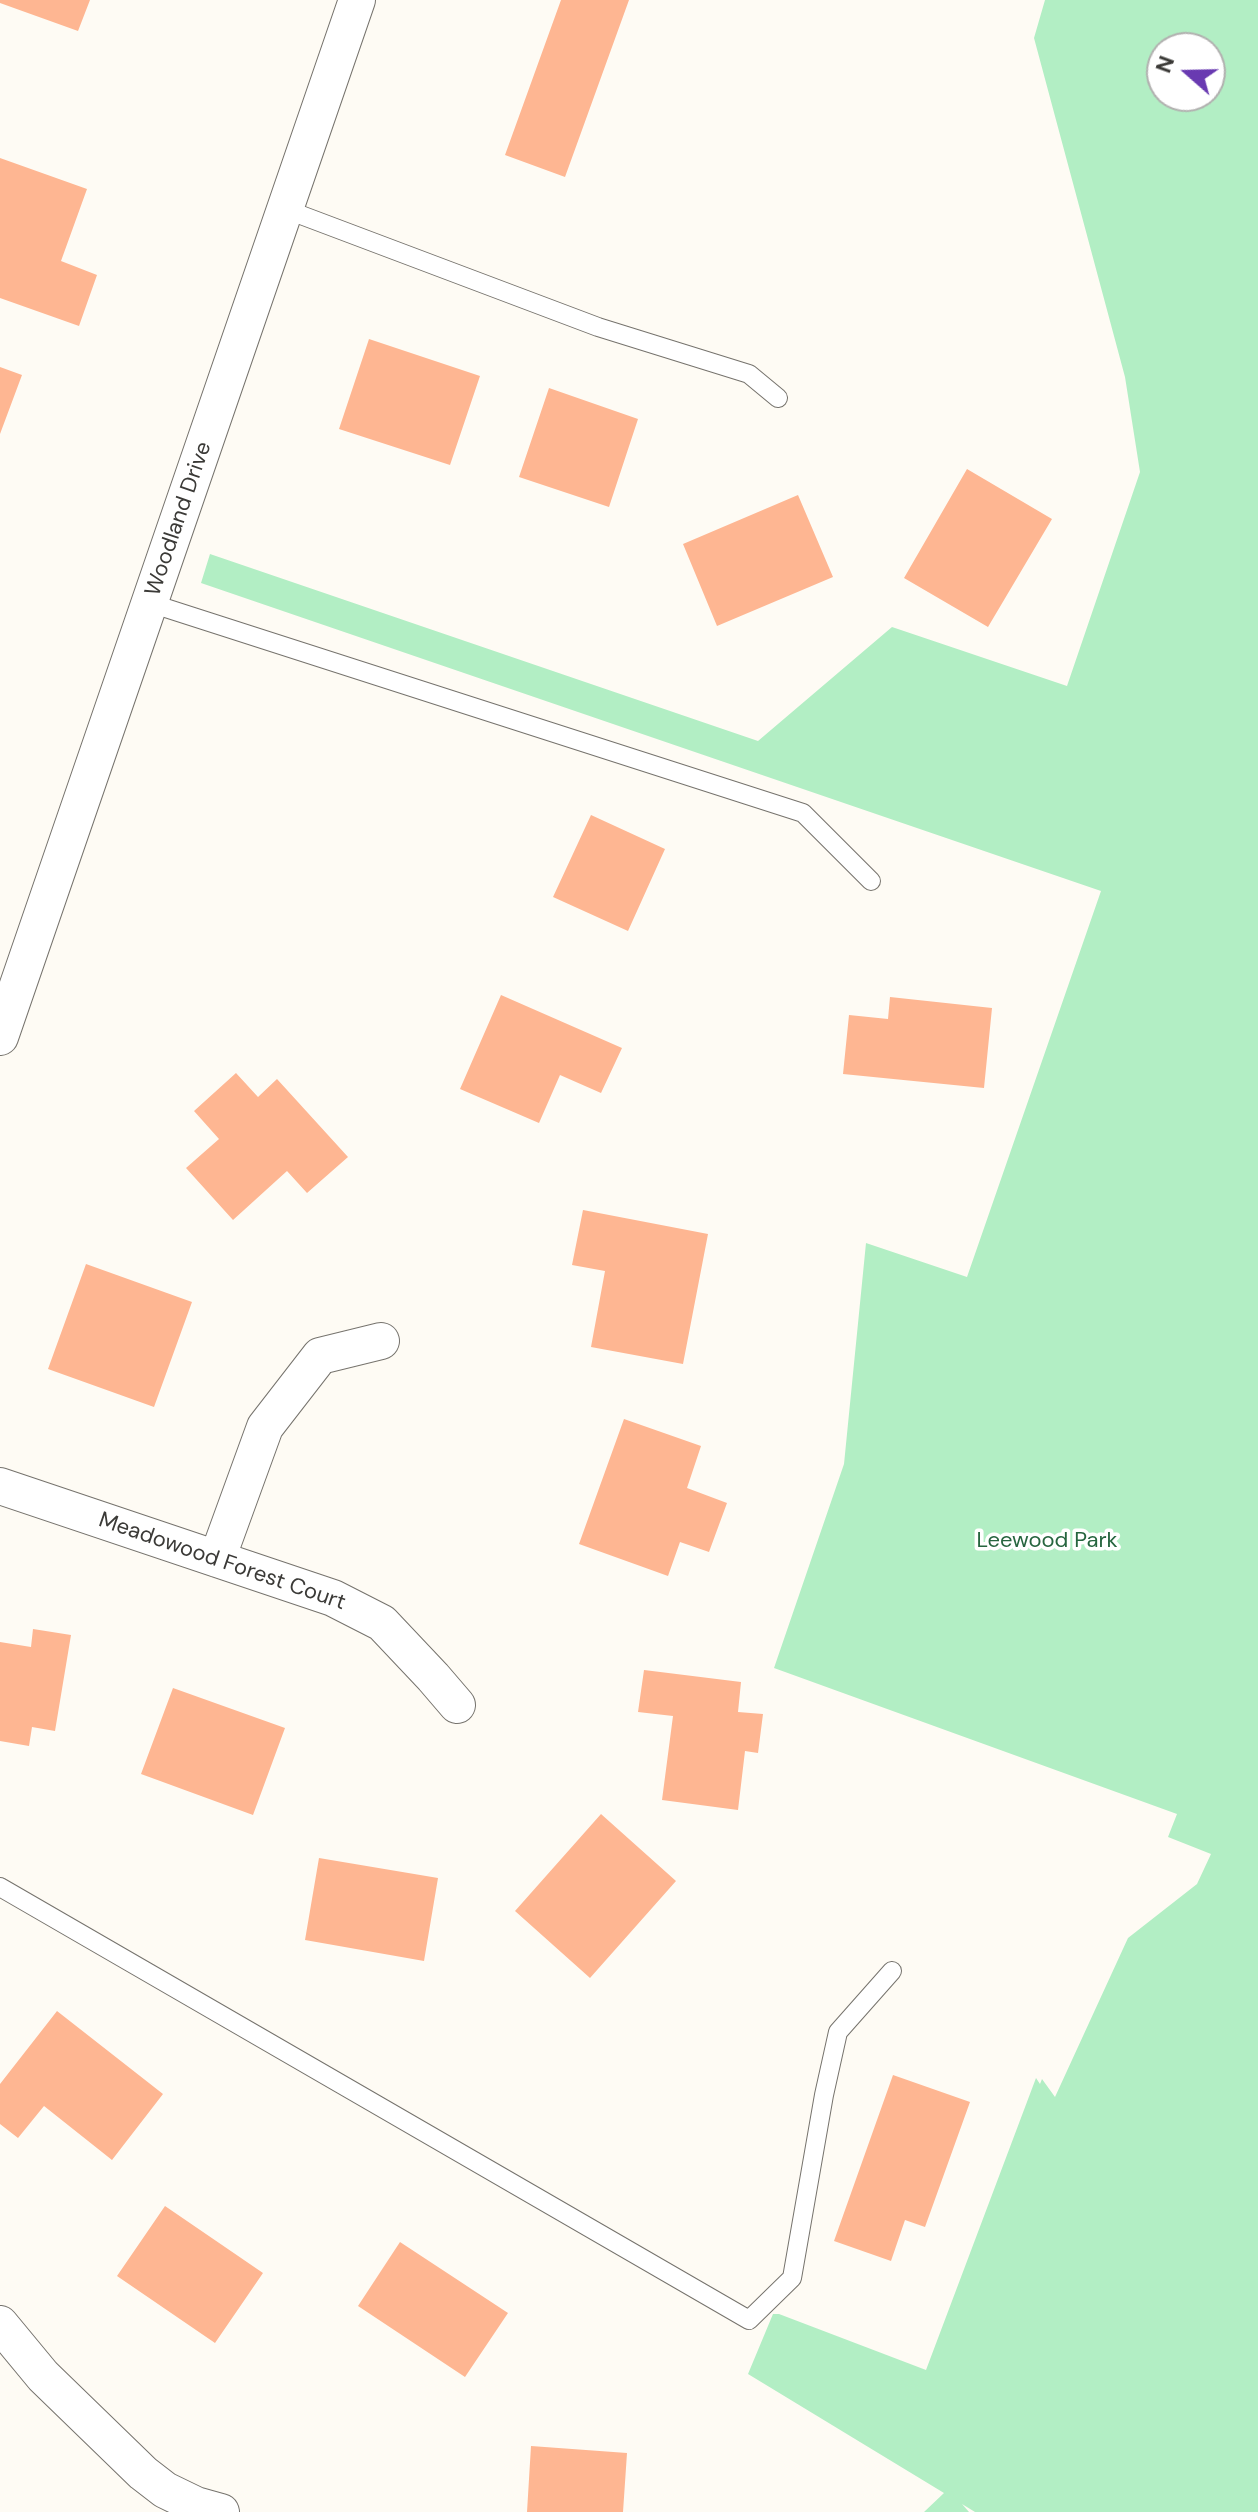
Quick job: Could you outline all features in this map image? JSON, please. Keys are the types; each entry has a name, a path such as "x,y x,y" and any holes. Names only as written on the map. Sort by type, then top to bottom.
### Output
{"street":[{"name":"Woodland Drive","path":"0,1037 357,0"},
{"path":"217,1559 265,1427 320,1356 381,1341"},
{"name":"Meadowood Forest Court","path":"0,1486 333,1598 382,1623 457,1705"},
{"path":"1,2327 43,2376 143,2473 165,2490 196,2505 221,2512"}],"lane":[{"path":"285,209 598,327 749,374 778,398"},
{"path":"150,603 803,813 871,881"},
{"path":"0,1887 749,2320 792,2278 838,2032 892,1971"}],"green space":[{"name":"Leewood Park","path":"1045,0 1258,0 1258,2512 975,2512 962,2504 969,2512 924,2512 944,2493 748,2374 773,2314 926,2370 1036,2078 1040,2084 1042,2079 1055,2097 1128,1938 1197,1884 1211,1854 1168,1837 1177,1814 774,1668 844,1464 866,1243 967,1277 1101,891 201,583 210,554 758,741 892,627 1067,686 1140,472 1125,377 1034,38"}],"building":[{"path":"0,0 90,0 78,31 0,3"},
{"path":"561,0 629,0 565,177 505,155"},
{"path":"0,158 87,189 61,261 97,275 79,326 0,298"},
{"path":"369,339 480,376 450,465 339,429"},
{"path":"0,367 22,375 0,434"},
{"path":"549,388 638,419 609,507 519,477"},
{"path":"967,469 1052,519 988,627 904,578"},
{"path":"798,495 833,577 717,626 683,544"},
{"path":"591,815 665,849 628,931 553,897"},
{"path":"501,995 622,1048 601,1093 560,1075 539,1123 460,1089"},
{"path":"890,997 992,1008 984,1088 843,1074 849,1015 888,1019"},
{"path":"236,1073 258,1097 277,1079 348,1157 307,1193 287,1171 233,1220 186,1168 219,1139 194,1111"},
{"path":"583,1210 708,1234 683,1364 591,1347 605,1271 572,1265"},
{"path":"86,1264 192,1302 154,1407 48,1369"},
{"path":"624,1419 701,1446 687,1488 727,1503 709,1552 680,1542 668,1576 579,1544"},
{"path":"33,1629 71,1635 55,1731 32,1727 29,1746 0,1741 0,1642 31,1647"},
{"path":"644,1670 741,1682 738,1712 763,1714 758,1753 745,1751 738,1810 662,1800 673,1716 638,1712"},
{"path":"173,1688 285,1728 253,1815 141,1774"},
{"path":"601,1814 676,1881 590,1978 515,1911"},
{"path":"319,1858 438,1878 424,1961 305,1940"},
{"path":"57,2011 163,2094 112,2160 44,2106 18,2138 0,2124 0,2084"},
{"path":"893,2075 970,2102 925,2227 905,2220 891,2261 834,2241"},
{"path":"165,2206 263,2273 215,2343 117,2276"},
{"path":"400,2242 508,2313 465,2377 358,2306"},
{"path":"531,2446 627,2453 623,2512 527,2512"}]}
